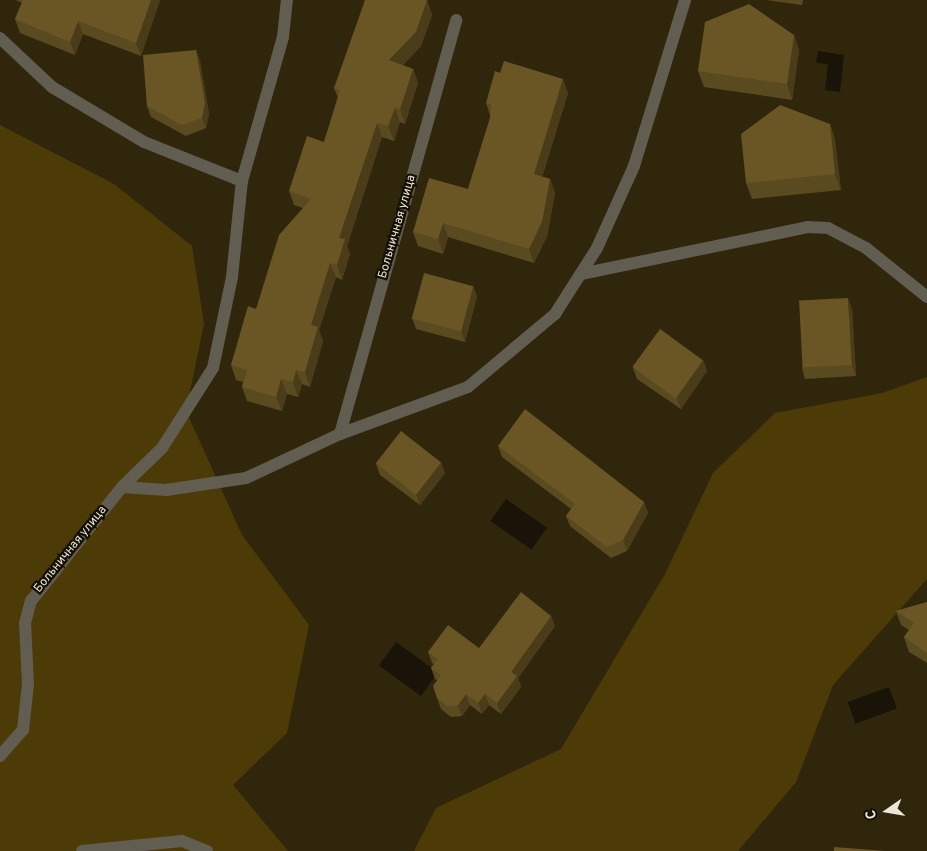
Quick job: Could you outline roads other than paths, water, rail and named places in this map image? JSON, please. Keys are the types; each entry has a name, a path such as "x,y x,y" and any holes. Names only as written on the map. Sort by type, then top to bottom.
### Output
{"street":[{"name":"Больничная улица","path":"0,756 23,730 28,684 25,623 31,601 122,487 162,448 213,368 232,277 242,180 283,37 287,0"},
{"path":"122,487 166,490 246,478 340,434 468,387 555,314 581,274 634,166 685,0"},
{"name":"Больничная улица","path":"340,434 456,20"},
{"path":"0,38 52,87 144,142 242,180"},
{"path":"581,274 807,227 828,228 866,248 927,297"},
{"path":"82,851 182,841 207,851"}]}
